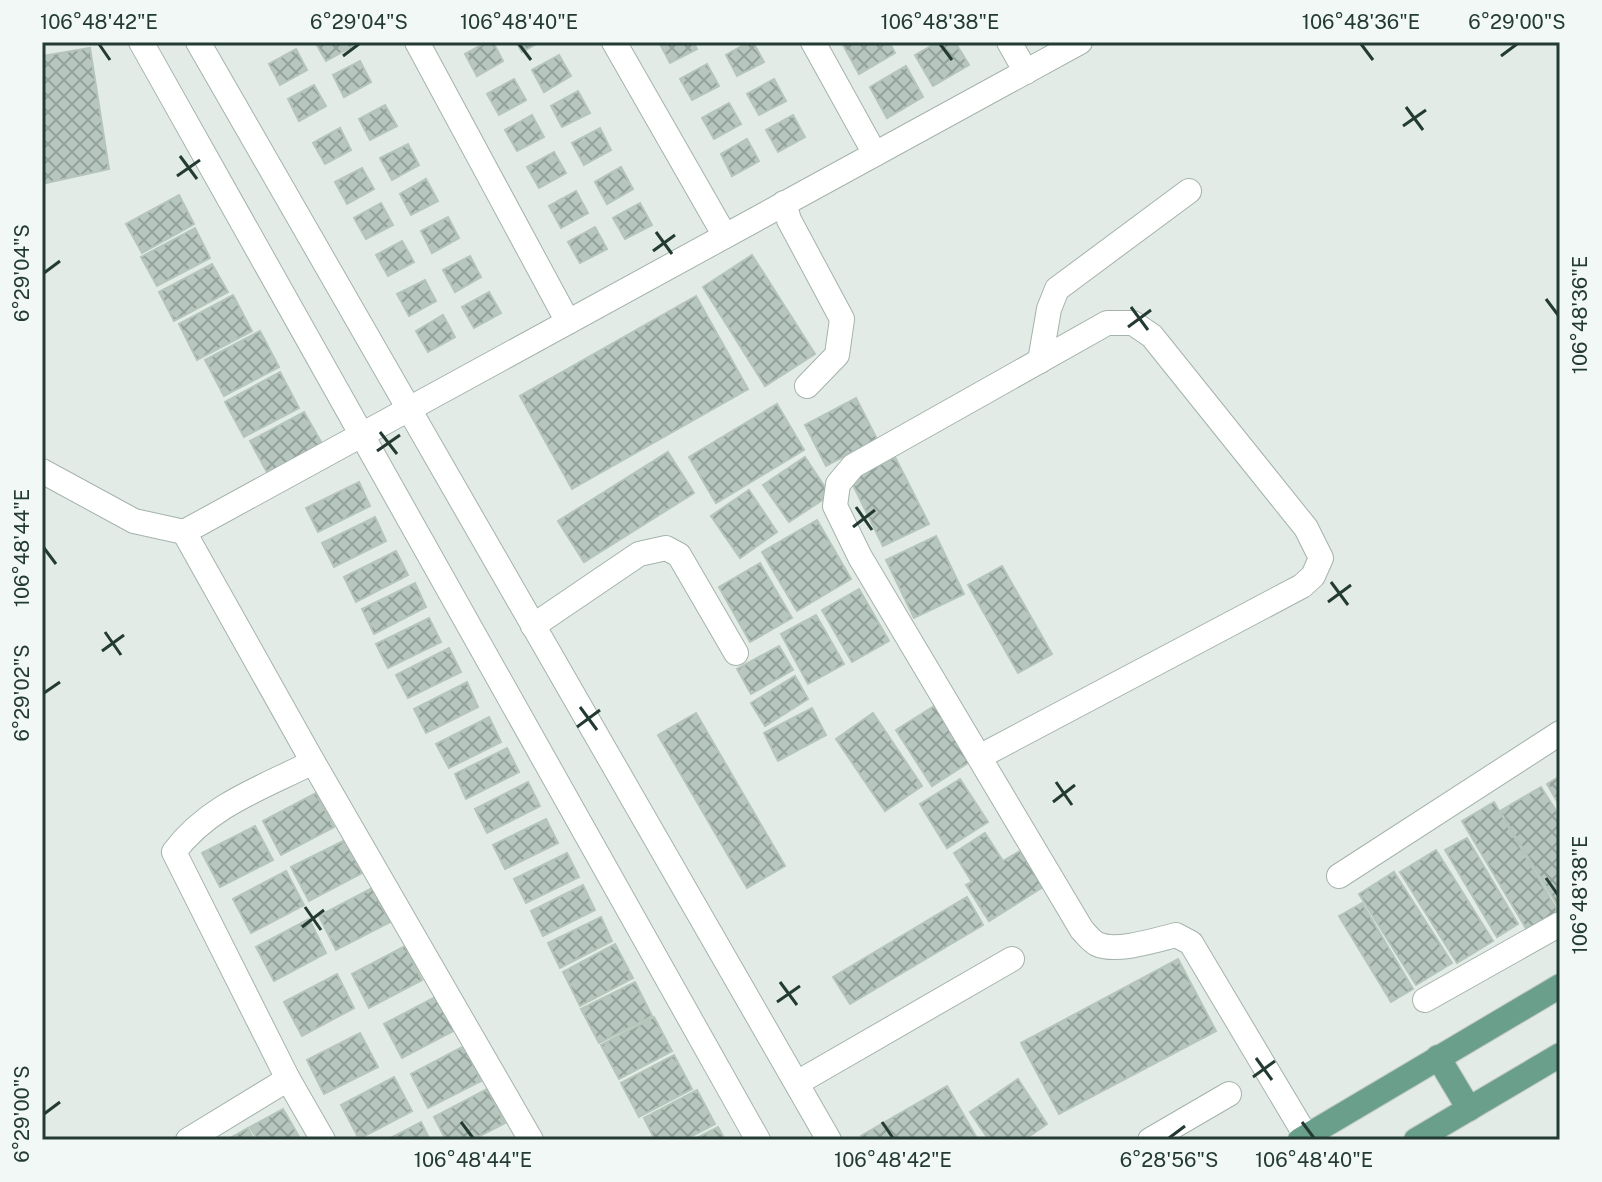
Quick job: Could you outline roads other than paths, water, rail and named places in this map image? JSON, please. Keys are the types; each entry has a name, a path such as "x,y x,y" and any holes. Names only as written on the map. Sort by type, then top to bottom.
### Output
{"main road":[{"path":"1303,1138 1560,986"},
{"path":"1416,1140 1560,1055"},
{"path":"1438,1057 1469,1109"}],"street":[{"path":"141,42 758,1140"},
{"path":"198,42 797,1083 820,1137"},
{"path":"417,42 568,322"},
{"path":"614,42 725,236"},
{"path":"813,42 875,154"},
{"path":"1009,42 1026,72"},
{"path":"42,471 134,521 184,532 1080,42"},
{"path":"1040,361 1049,309 1057,289 1189,191"},
{"path":"784,203 789,220 842,319 837,355 807,386"},
{"path":"979,757 1302,586 1313,576 1321,558 1306,528 1152,336 1133,323 1107,323 853,466 838,484 835,506 860,557 979,757 1082,930 1094,943 1107,947 1176,935 1191,943 1303,1138"},
{"path":"184,532 531,1140"},
{"path":"533,626 639,554 666,548 679,555 736,653"},
{"path":"1339,876 1560,733"},
{"path":"313,762 211,814 190,831 174,852 288,1079 323,1140"},
{"path":"1425,1000 1559,926"},
{"path":"797,1083 1012,959"},
{"path":"188,1140 288,1079"},
{"path":"1150,1140 1229,1094"}]}
